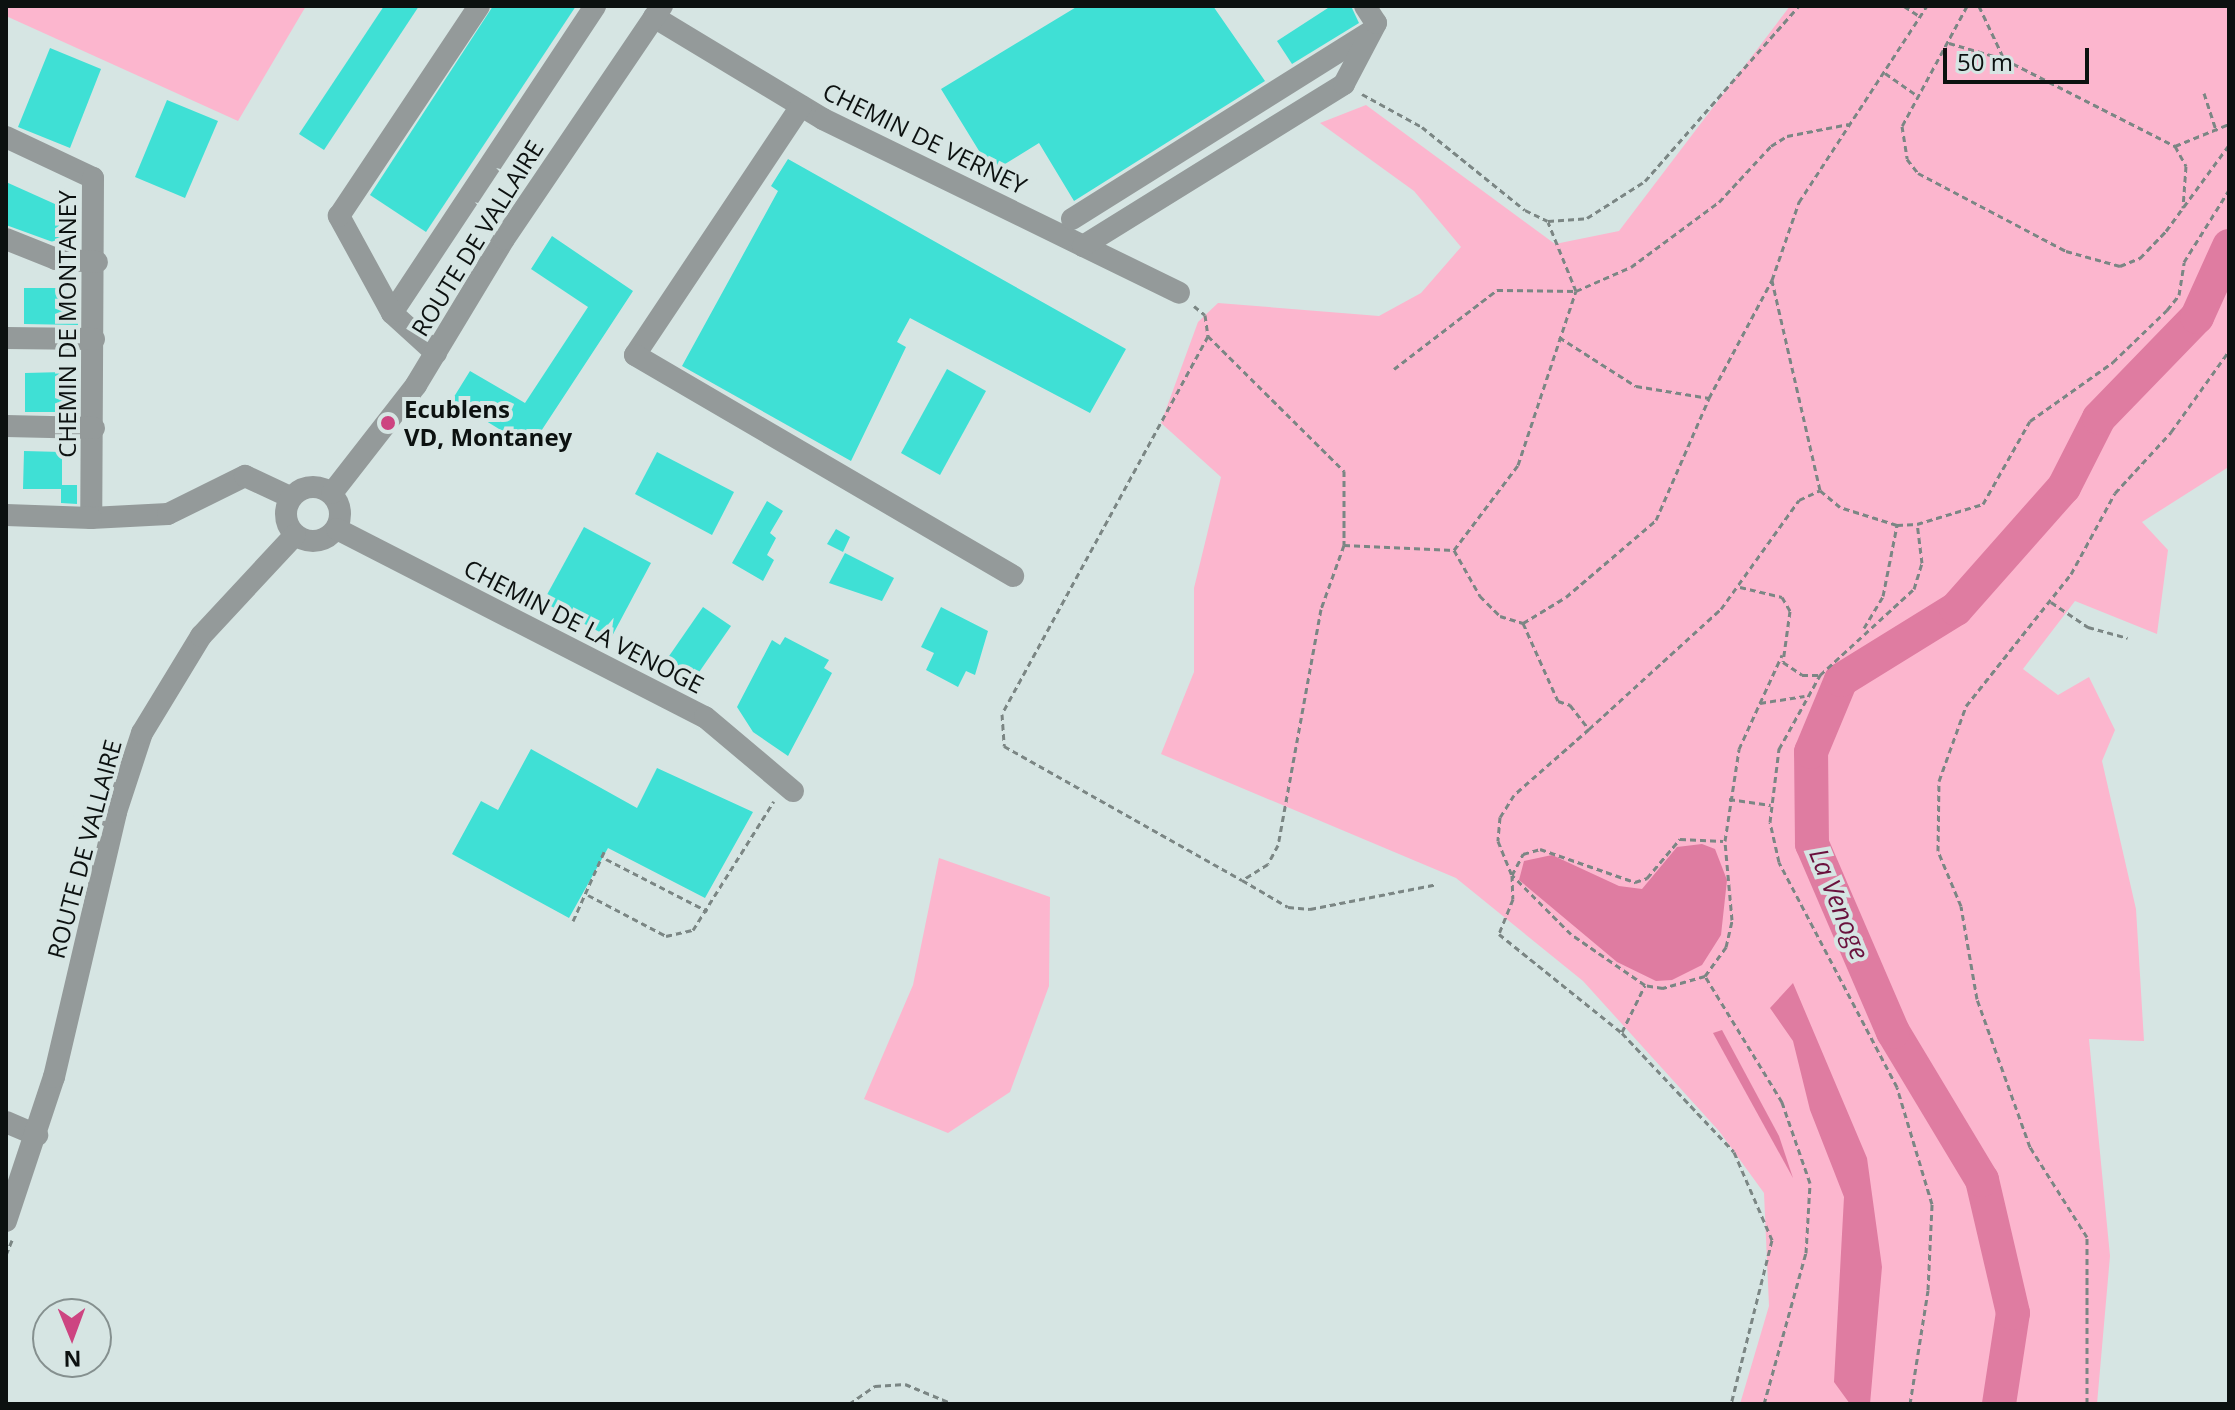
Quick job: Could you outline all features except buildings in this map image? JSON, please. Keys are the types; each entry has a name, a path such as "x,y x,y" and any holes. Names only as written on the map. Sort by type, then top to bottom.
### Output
{"street":[{"path":"436,353 392,313 339,216 479,6"},
{"path":"392,313 595,6"},
{"path":"1083,246 1344,84 1376,23 1378,7"},
{"name":"CHEMIN DE VERNEY","path":"658,12 801,106 1179,293"},
{"name":"ROUTE DE VALLAIRE","path":"332,493 436,353 504,239 658,12"},
{"path":"1072,219 1372,32"},
{"path":"801,106 635,355 1013,576"},
{"path":"1214,131 1230,156"},
{"name":"CHEMIN DE MONTANEY","path":"6,137 93,178 97,262 91,518"},
{"path":"6,239 56,259 97,262"},
{"path":"6,338 94,339"},
{"path":"6,426 94,428"},
{"path":"6,515 91,518 168,514 245,476 290,497"},
{"path":"313,486 332,493 341,514 337,529 314,541 295,535 286,517 290,497 313,486"},
{"name":"CHEMIN DE LA VENOGE","path":"337,529 705,717 789,788"},
{"name":"ROUTE DE VALLAIRE","path":"6,1221 37,1135 116,812 142,733 201,636 295,535"},
{"path":"6,1122 37,1135"}],"path":[{"path":"1344,84 1422,127 1525,210 1548,221 1587,218 1645,181 1799,6"},
{"path":"1904,6 1921,17"},
{"path":"1454,550 1480,596 1500,616 1523,623 1566,597 1656,520 1709,398 1772,280 1799,202 1927,6"},
{"path":"1967,6 1902,126 1902,144 1918,173 2066,251 2120,266 2140,258 2183,208 2229,145"},
{"path":"1979,6 2004,59"},
{"path":"1949,43 2004,59 2175,146 2186,166 2183,208"},
{"path":"1885,73 1917,95"},
{"path":"2204,93 2216,131"},
{"path":"1394,369 1497,290 1576,291 1631,267 1719,202 1787,136 1849,124"},
{"path":"2175,146 2229,124"},
{"path":"1772,280 1820,490 1840,507 1897,525 1917,524 1983,504 2030,421 2113,362 2167,310 2179,295 2184,262 2229,190"},
{"path":"1454,550 1518,465 1546,395 1559,337 1576,291 1548,221"},
{"path":"1179,293 1205,315 1208,336 1002,714 1004,746 1288,907 1310,909 1437,884"},
{"path":"1208,336 1344,471 1344,545 1321,609 1278,845 1268,864 1242,880"},
{"path":"1559,337 1636,386 1709,398"},
{"path":"2087,1404 2087,1237 2030,1147 1977,999 1961,906 1938,851 1939,781 1953,732 1985,681 2051,602 2115,493 2171,432 2229,351"},
{"path":"1731,1404 1772,1240 1734,1152 1622,1033 1499,934 1513,899 1512,875 1498,841 1500,817 1514,795 1740,587 1799,500 1820,490"},
{"path":"1910,1404 1928,1290 1932,1204 1922,1154 1878,1048 1828,965 1779,862 1771,805 1779,749 1804,696 1862,631 1914,589 1922,563 1917,524"},
{"path":"1862,631 1883,596 1897,525"},
{"path":"1344,545 1454,550"},
{"path":"1512,875 1571,934 1645,985 1663,988 1705,976 1726,947 1732,920 1725,841 1739,749 1782,655 1790,611 1782,597 1740,587"},
{"path":"2051,602 2088,627 2128,638"},
{"path":"1523,623 1558,701 1570,705 1589,729"},
{"path":"1782,655 1789,669 1820,675"},
{"path":"1760,703 1804,696"},
{"path":"588,895 666,936 693,930 789,788"},
{"path":"1729,799 1771,805"},
{"path":"1512,875 1523,854 1540,849 1635,882 1647,878 1680,839 1725,841"},
{"path":"573,921 606,859 604,852"},
{"path":"606,859 707,911"},
{"path":"1705,976 1782,1102 1810,1183 1806,1253 1764,1404"},
{"path":"1622,1033 1645,985"},
{"path":"849,1404 875,1386 905,1384 953,1404"}],"shaded area":[{"path":"6,6 306,6 238,121 6,16"},
{"path":"1790,6 2229,6 2227,468 2142,522 2168,550 2157,634 2075,601 2023,669 2058,695 2089,677 2115,730 2102,761 2136,909 2144,1041 2089,1039 2110,1256 2097,1404 1740,1404 1769,1306 1764,1193 1719,1131 1583,981 1456,878 1161,754 1194,672 1194,588 1221,477 1161,423 1198,322 1218,303 1379,316 1421,293 1461,247 1414,191 1320,123 1366,105 1555,244 1619,231"},
{"path":"1702,844 1715,849 1727,880 1721,935 1702,965 1672,980 1656,981 1617,962 1519,880 1524,861 1552,855 1619,886 1642,889 1677,847"},
{"path":"939,858 1050,897 1049,986 1010,1092 948,1133 864,1099 913,985"},
{"path":"1793,983 1867,1158 1882,1267 1870,1404 1850,1404 1834,1382 1844,1197 1810,1110 1793,1041 1770,1008"},
{"path":"1722,1030 1779,1136 1793,1178 1713,1033"}],"waterway":[{"name":"La Venoge","path":"1999,1404 2013,1313 1982,1180 1893,1032 1812,844 1811,752 1841,680 1956,609 2064,487 2099,418 2197,317 2229,246"},
{"path":"2217,270 2229,276"}],"place":[{"name":"Ecublens VD, Montaney","path":"388,423"}]}
